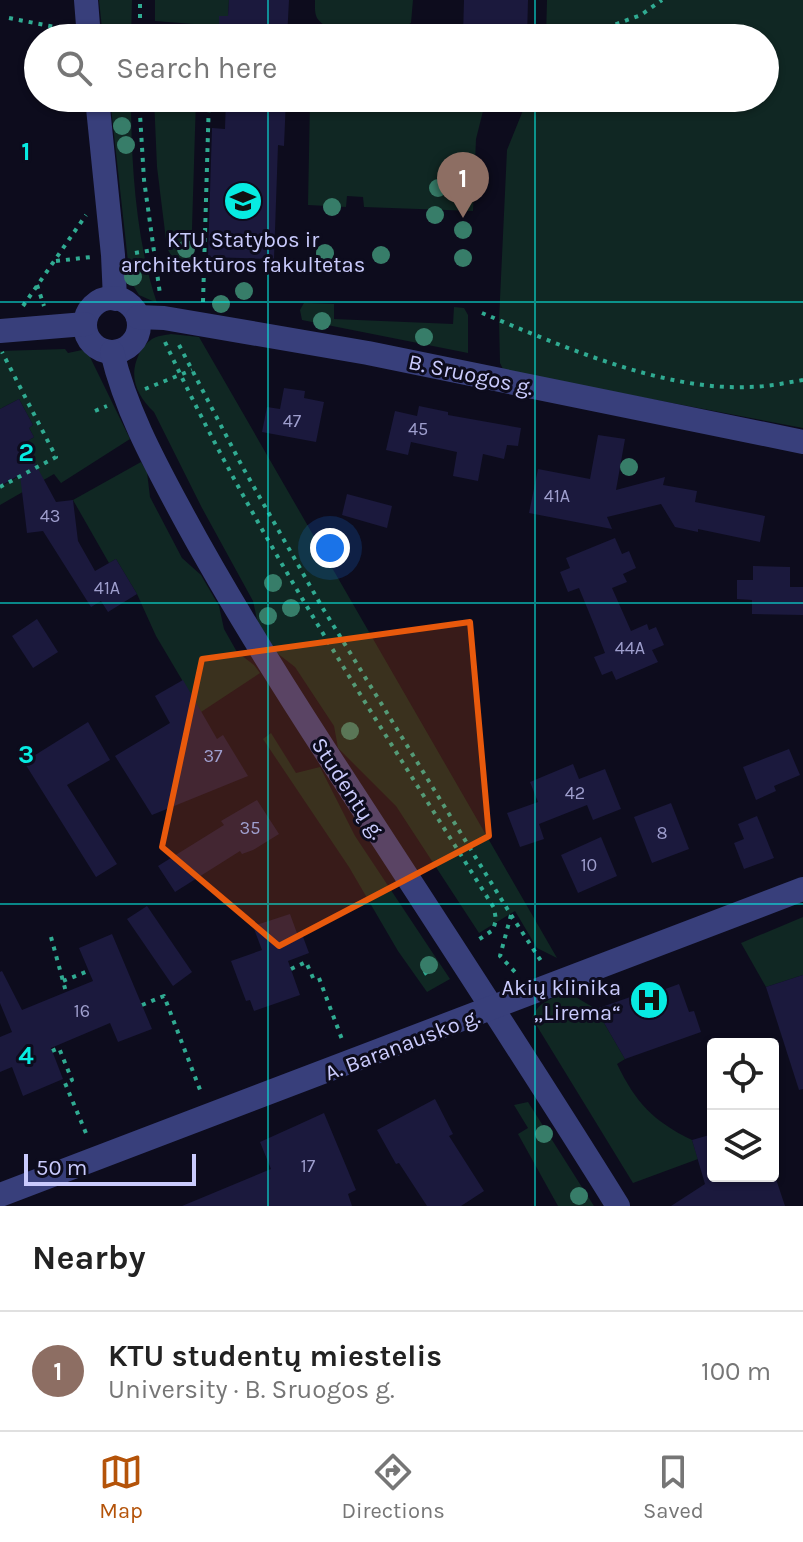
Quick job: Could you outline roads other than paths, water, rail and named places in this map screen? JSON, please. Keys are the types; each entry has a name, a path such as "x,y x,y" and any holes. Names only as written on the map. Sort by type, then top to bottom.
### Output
{"street":[{"path":"86,0 88,24"},
{"path":"98,112 115,299"},
{"path":"115,299 129,304 138,317 134,341 128,347 112,352 96,346 86,332 85,324 95,305 101,301 115,299"},
{"name":"B. Sruogos g.","path":"138,317 202,324 382,356 803,442"},
{"path":"2,337 85,324"},
{"name":"Studentų g.","path":"112,352 134,418 221,586 618,1206"},
{"name":"A. Baranausko g.","path":"1,1201 97,1159 351,1063 449,1022 493,1009 803,889"}],"place":[{"name":"KTU Statybos ir architektūros fakultetas","path":"243,201"},
{"name":"KTU studentų miestelis","path":"463,218"},
{"name":"Akių klinika „Lirema“","path":"649,1000"}]}
